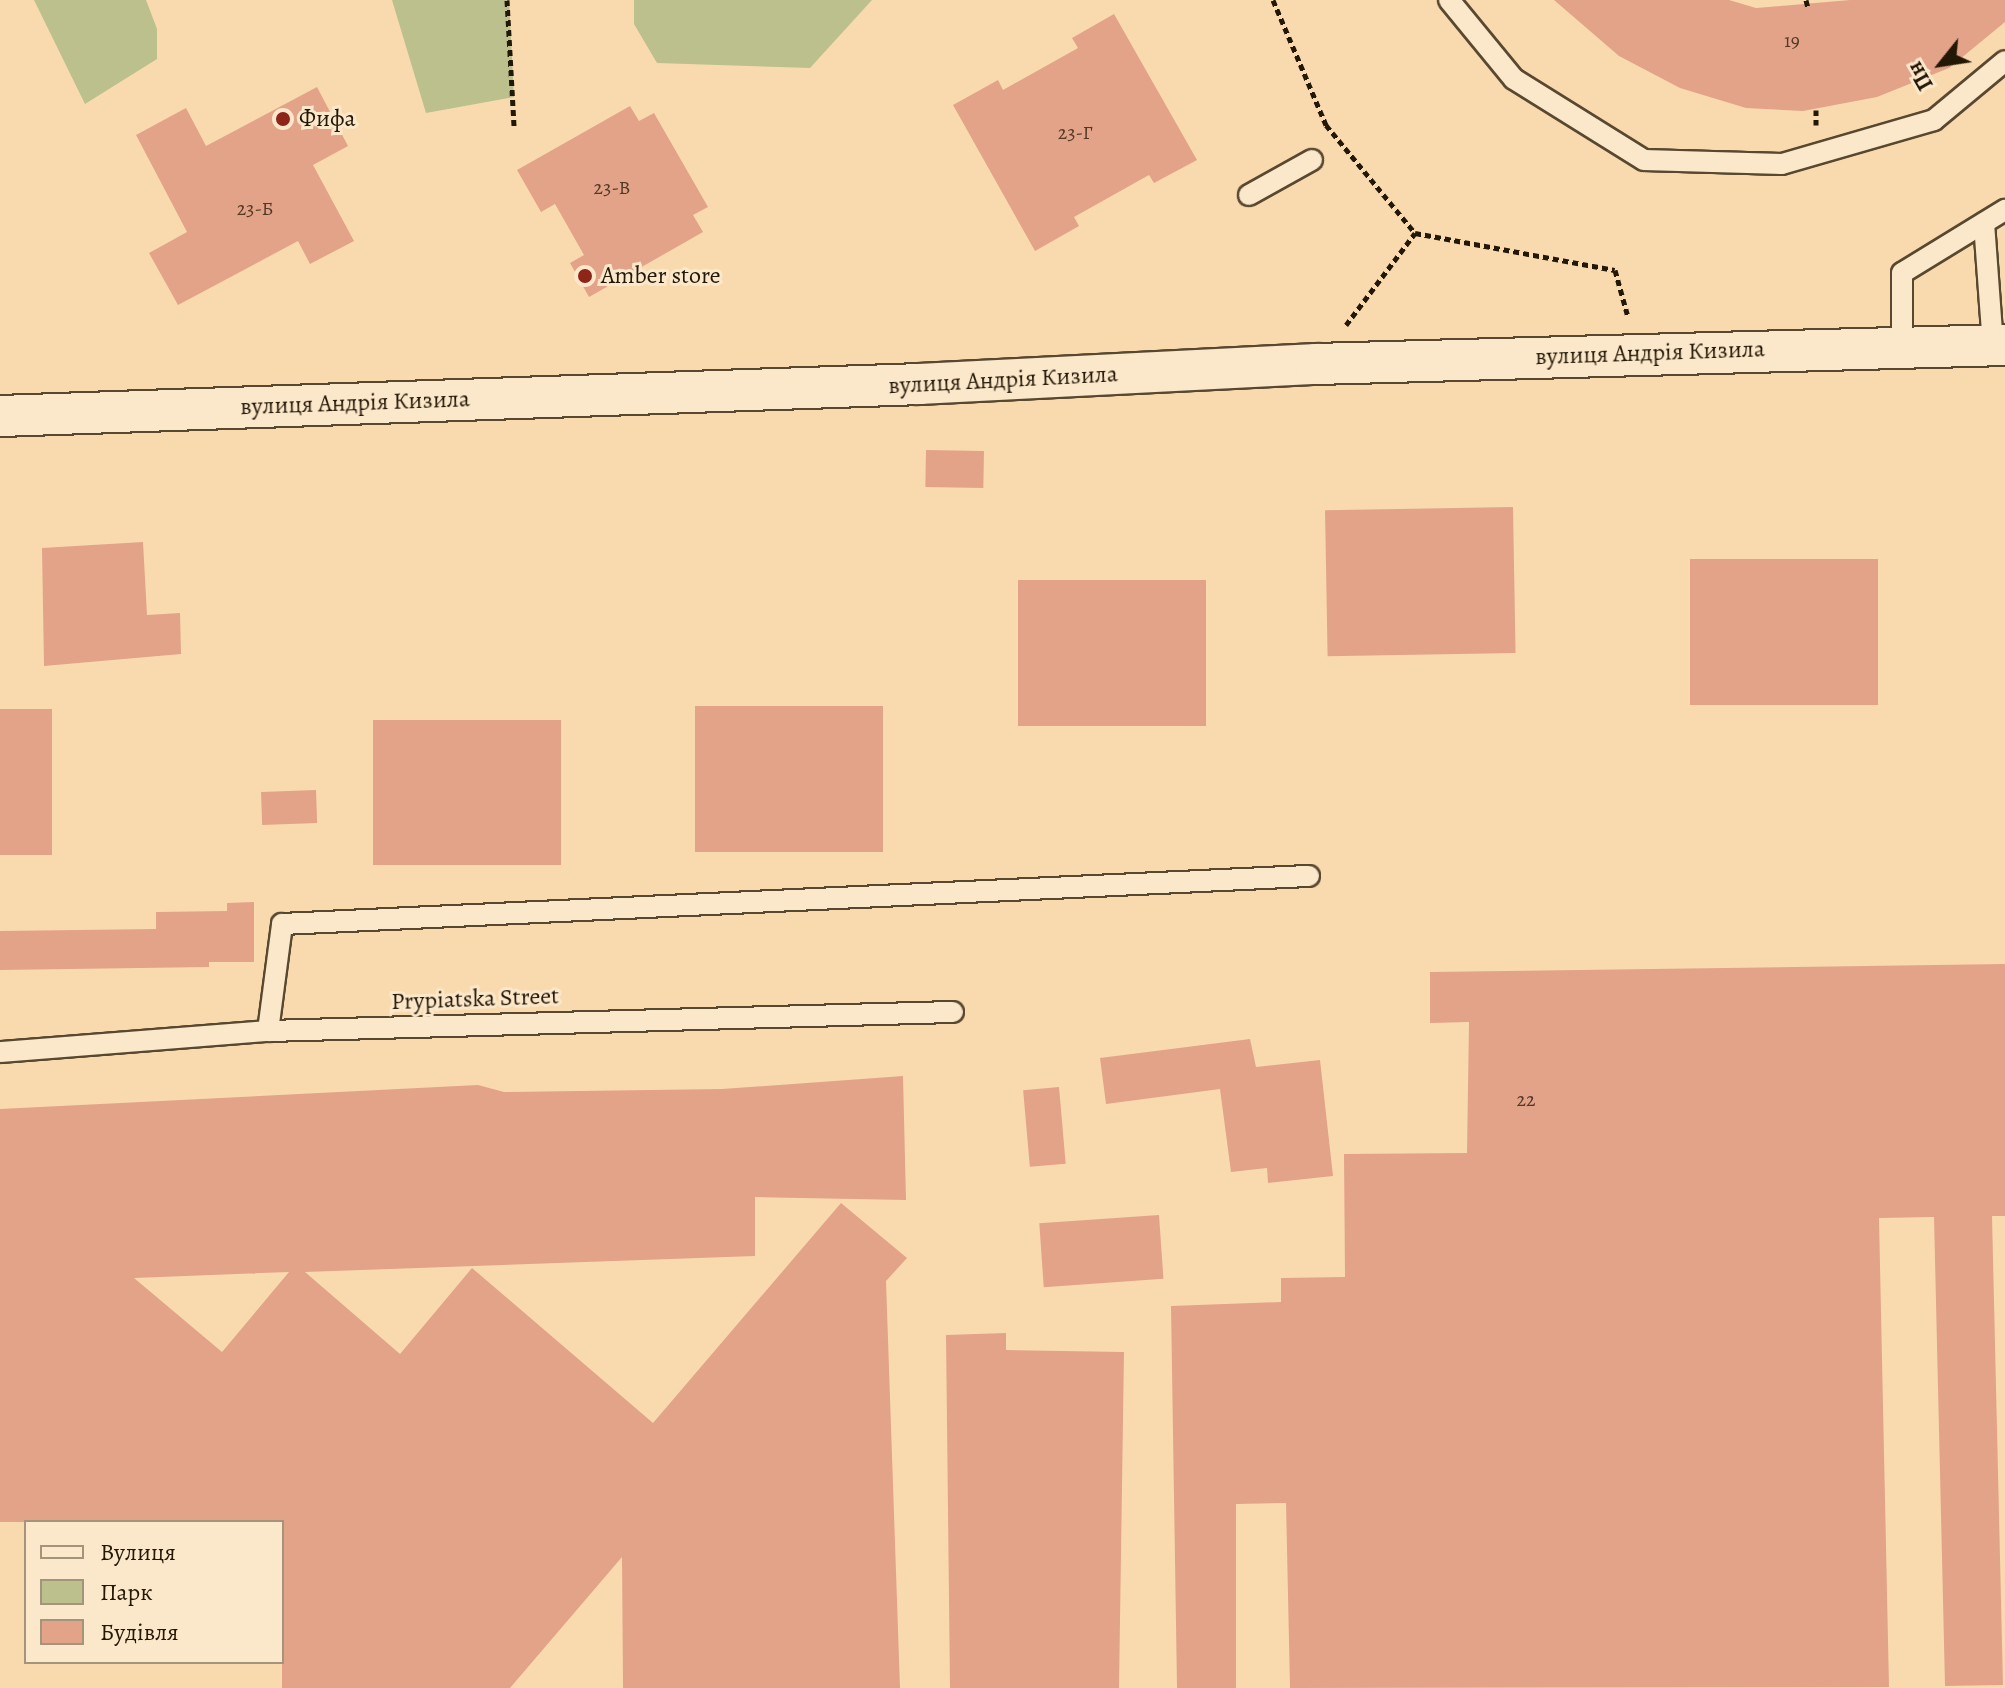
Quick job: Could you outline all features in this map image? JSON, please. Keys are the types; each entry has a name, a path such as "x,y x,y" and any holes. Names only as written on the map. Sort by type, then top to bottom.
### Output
{"street":[{"name":"вулиця Андрія Кизила","path":"0,416 919,384 1316,364 1902,344 1999,345"}],"lane":[{"path":"1449,0 1514,79 1644,160 1782,164 1934,120 2005,61"},
{"path":"1249,195 1312,160"},
{"path":"1902,344 1902,273 2005,210"},
{"path":"1984,223 1999,345"},
{"path":"268,1031 282,924 1309,876"},
{"name":"Prypiatska Street","path":"0,1052 268,1031 953,1012"}],"path":[{"path":"507,0 514,127"},
{"path":"1273,0 1326,125 1415,233 1615,270 1639,353"},
{"path":"1806,0 1808,8"},
{"path":"1316,364 1415,233"}],"green space":[{"path":"34,0 146,0 157,29 157,59 85,104"},
{"path":"392,0 509,0 514,97 426,113"},
{"path":"634,0 872,0 810,68 657,63 634,24"}],"building":[{"path":"1554,0 1729,0 1756,8 1850,0 2005,0 2005,22 1949,68 1877,97 1803,111 1746,108 1680,88 1619,56"},
{"path":"1114,14 1197,160 1154,183 1149,175 1074,217 1079,226 1035,251 953,105 998,80 1003,90 1078,48 1072,38"},
{"path":"317,87 348,146 313,165 354,241 310,264 298,241 178,305 149,253 187,232 136,135 186,108 206,146"},
{"path":"630,106 639,121 654,113 708,207 693,215 703,232 589,297 570,263 584,255 555,204 541,212 517,170"},
{"path":"926,450 984,451 983,488 925,487"},
{"path":"1513,507 1516,653 1328,656 1325,510"},
{"path":"143,542 147,615 180,613 181,654 44,666 42,548"},
{"path":"1690,559 1878,559 1878,705 1690,705"},
{"path":"1018,580 1206,580 1206,726 1018,726"},
{"path":"695,706 883,706 883,852 695,852"},
{"path":"0,709 52,709 52,855 0,855"},
{"path":"373,720 561,720 561,865 373,865"},
{"path":"316,790 317,823 262,825 261,792"},
{"path":"254,902 254,962 209,962 209,967 0,970 0,931 156,929 156,912 227,911 227,903"},
{"path":"2005,964 2005,1216 1992,1216 2003,1685 1945,1686 1934,1217 1879,1218 1889,1687 1290,1688 1286,1503 1236,1504 1236,1688 1177,1688 1171,1306 1281,1302 1281,1278 1345,1277 1344,1154 1467,1153 1469,1022 1430,1023 1430,972"},
{"path":"1250,1039 1256,1067 1320,1060 1333,1176 1268,1183 1267,1168 1231,1172 1220,1089 1106,1104 1100,1058"},
{"path":"903,1076 906,1200 755,1197 755,1256 305,1272 400,1354 472,1268 653,1423 841,1203 907,1258 886,1281 900,1688 623,1688 622,1557 510,1688 282,1688 284,1520 0,1522 0,1109 478,1085 504,1092 722,1089","holes":["289,1272 222,1352 134,1278"]},
{"path":"1059,1087 1066,1164 1030,1167 1023,1090"},
{"path":"1159,1215 1163,1279 1044,1287 1039,1223"},
{"path":"1006,1333 1006,1350 1124,1352 1119,1688 950,1688 946,1335"}],"place":[{"name":"Фифа","path":"283,119"},
{"name":"Amber store","path":"585,276"}]}
